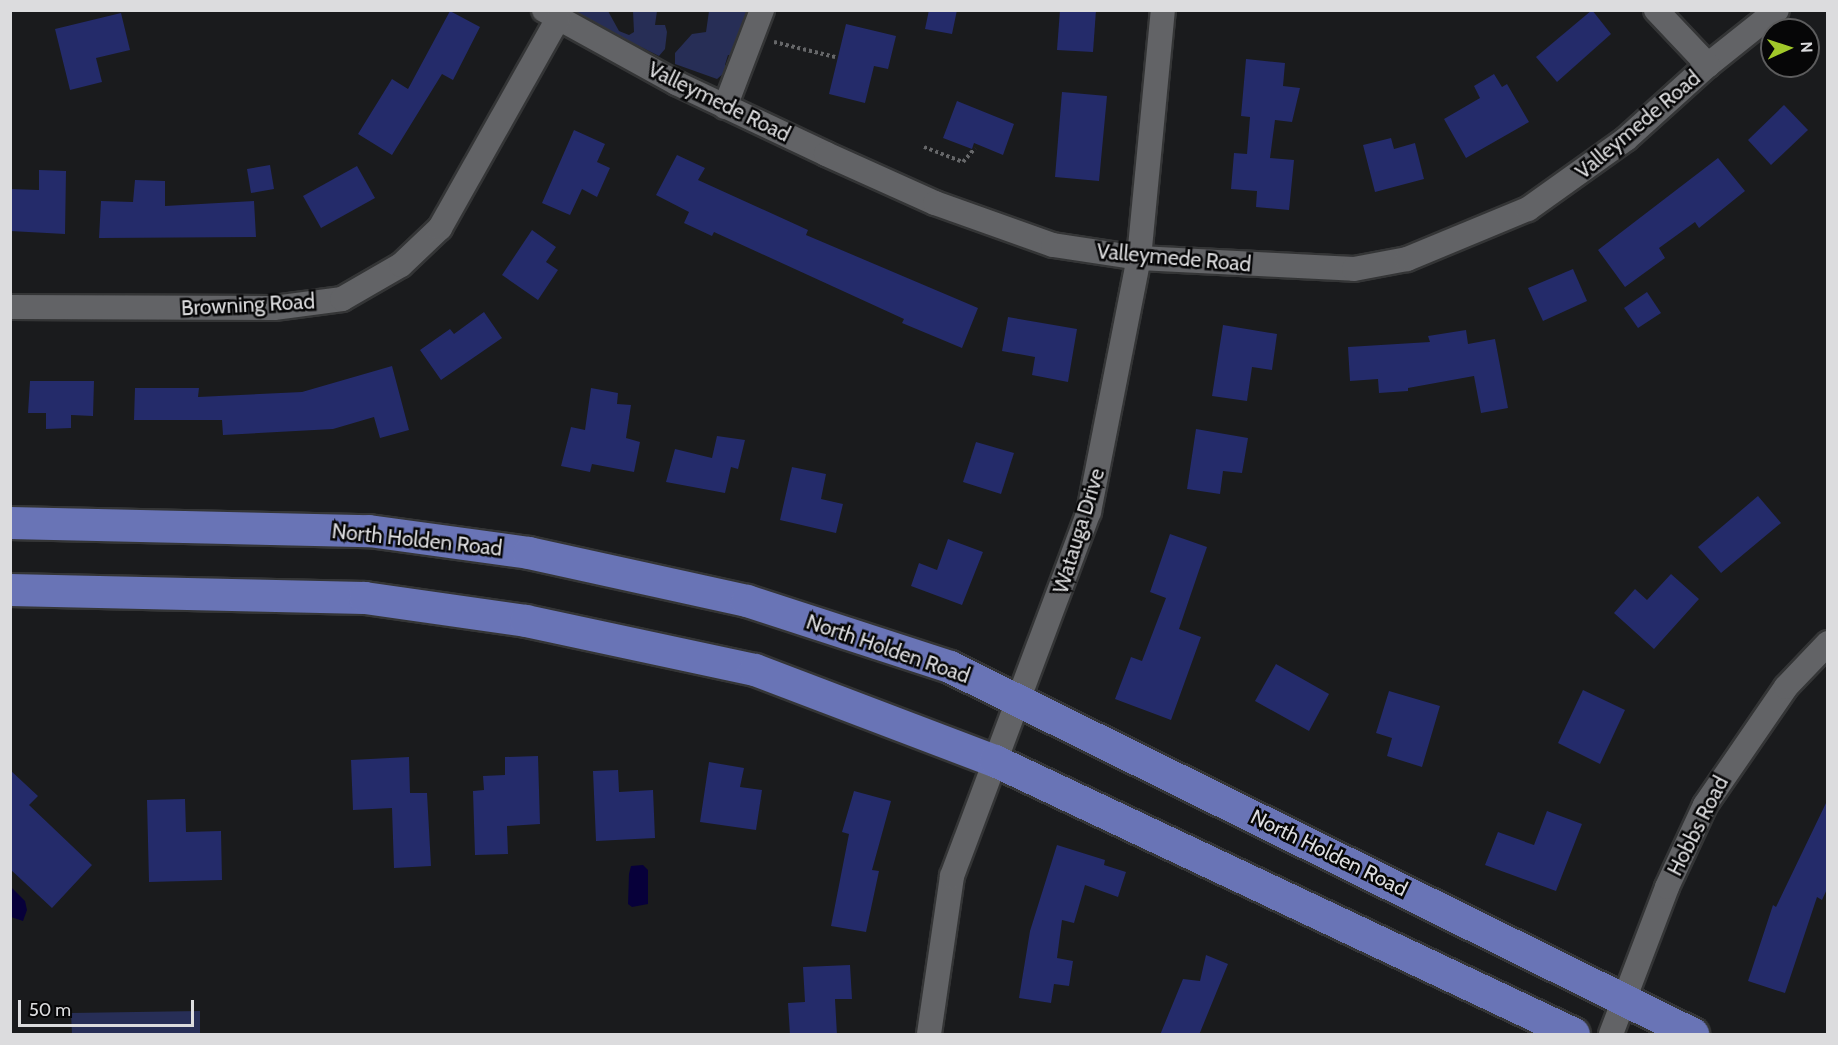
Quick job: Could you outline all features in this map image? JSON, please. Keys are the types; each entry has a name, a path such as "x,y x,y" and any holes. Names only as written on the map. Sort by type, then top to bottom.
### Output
{"main road":[{"name":"North Holden Road","path":"10,523 369,531 529,552 747,601 950,667 1693,1035"},
{"path":"10,590 365,598 525,621 755,670 995,761 1574,1035"}],"street":[{"path":"725,106 754,37 762,10"},
{"name":"Watauga Drive","path":"929,1035 952,876 1089,512 1114,399 1139,258 1163,10"},
{"path":"1656,10 1708,65"},
{"name":"Valleymede Road","path":"550,15 725,106 957,211 1053,245 1139,258 1354,269 1407,259 1528,209 1571,182 1626,140 1708,65 1777,10"},
{"name":"Browning Road","path":"10,307 274,308 342,299 401,265 440,228 550,15"},
{"name":"Hobbs Road","path":"1611,1035 1679,858 1705,805 1774,703 1827,643"}],"path":[{"path":"754,37 835,57"},
{"path":"924,147 963,162 975,148"}],"shaded area":[{"path":"568,11 608,11 619,31 629,35 634,32 633,11 657,11 655,25 665,25 667,32 665,49 659,56"},
{"path":"709,11 754,11 736,57 728,55 725,65 730,68 717,79 675,64 675,53 692,34 706,32"},
{"path":"643,865 648,870 648,904 632,907 628,904 631,866"},
{"path":"11,887 25,901 27,910 23,921 11,917"},
{"path":"200,1011 200,1034 72,1034 71,1013"}],"building":[{"path":"929,10 957,10 952,34 925,29"},
{"path":"1060,10 1096,10 1093,52 1057,50"},
{"path":"1592,10 1611,34 1557,82 1536,57"},
{"path":"450,11 480,27 453,80 442,74 392,155 358,134 392,79 408,89"},
{"path":"121,13 130,50 96,58 102,82 70,90 55,29"},
{"path":"846,24 896,36 888,69 874,66 865,103 829,94"},
{"path":"1246,59 1285,63 1283,86 1300,88 1292,122 1275,120 1270,158 1294,160 1289,210 1256,207 1257,191 1231,189 1234,153 1247,154 1250,117 1241,116"},
{"path":"1494,74 1502,87 1507,84 1529,122 1466,158 1444,119 1480,98 1474,86"},
{"path":"1062,92 1107,96 1099,181 1055,177"},
{"path":"957,101 1014,124 1003,155 974,143 972,149 943,138"},
{"path":"1784,105 1808,130 1771,165 1748,140"},
{"path":"574,130 605,144 597,162 610,168 597,197 582,189 570,215 542,203"},
{"path":"1391,138 1394,149 1415,143 1424,179 1375,192 1363,145"},
{"path":"677,155 705,168 698,180 808,230 806,235 978,308 962,348 902,323 904,319 714,232 712,236 684,223 689,212 656,195"},
{"path":"1718,158 1745,191 1699,228 1695,222 1659,248 1665,258 1625,287 1598,250"},
{"path":"270,165 274,189 251,193 247,169"},
{"path":"357,166 375,198 321,228 303,196"},
{"path":"39,170 66,171 65,234 10,231 10,189 39,190"},
{"path":"135,180 165,181 165,206 254,201 256,237 99,238 101,201 133,202"},
{"path":"532,230 556,247 546,262 558,270 538,300 502,275"},
{"path":"1573,269 1587,301 1543,321 1528,288"},
{"path":"1647,292 1661,313 1638,328 1624,308"},
{"path":"484,312 502,338 441,380 420,350 450,329 454,334"},
{"path":"1008,317 1077,329 1068,382 1032,375 1035,357 1002,351"},
{"path":"1223,325 1277,334 1272,370 1252,367 1247,401 1212,396"},
{"path":"1466,330 1468,344 1495,339 1508,408 1481,413 1474,376 1408,388 1408,391 1379,393 1378,379 1350,381 1348,347 1430,342 1428,336"},
{"path":"392,366 409,430 380,438 374,417 333,429 223,435 222,420 134,420 135,388 199,388 198,397 302,392"},
{"path":"30,381 94,381 93,416 71,415 71,428 46,429 46,413 28,413"},
{"path":"591,388 618,393 617,404 631,405 626,438 640,442 634,472 592,464 590,472 561,466 571,427 585,430"},
{"path":"1196,429 1248,438 1242,473 1223,471 1220,494 1187,489"},
{"path":"717,436 745,440 738,469 731,467 725,493 666,482 675,449 712,458"},
{"path":"976,442 1014,453 1001,494 963,482"},
{"path":"792,467 826,474 821,499 843,504 836,533 780,520"},
{"path":"1758,496 1781,523 1721,573 1698,547"},
{"path":"1170,534 1207,547 1179,629 1201,637 1171,720 1115,699 1131,657 1142,661 1166,598 1150,592"},
{"path":"948,539 983,552 962,605 911,586 919,563 937,570"},
{"path":"1671,574 1699,599 1654,649 1614,613 1635,589 1647,600"},
{"path":"1276,664 1329,694 1309,731 1255,701"},
{"path":"1583,690 1625,710 1600,764 1558,743"},
{"path":"1389,691 1440,706 1422,767 1387,756 1392,738 1376,733"},
{"path":"538,756 540,824 507,826 508,854 475,855 473,791 484,790 483,776 505,775 505,757"},
{"path":"409,757 410,793 427,793 431,866 394,868 392,808 353,810 351,760"},
{"path":"709,762 744,768 740,787 762,790 756,830 700,822"},
{"path":"10,770 38,796 29,805 92,865 52,908 10,869"},
{"path":"618,770 619,792 653,790 655,838 596,841 593,771"},
{"path":"854,791 891,801 872,870 879,871 866,932 831,926 849,834 842,832"},
{"path":"185,799 186,832 221,831 222,880 149,882 147,800"},
{"path":"1827,801 1827,889 1822,900 1817,897 1785,993 1748,981 1773,905 1776,907"},
{"path":"1547,811 1582,824 1556,891 1485,865 1498,832 1534,845"},
{"path":"1057,845 1105,860 1104,865 1126,872 1118,897 1085,885 1074,923 1062,920 1057,958 1073,961 1069,986 1054,984 1051,1003 1019,998 1030,931"},
{"path":"1206,955 1228,964 1199,1035 1160,1035 1183,979 1200,981"},
{"path":"850,965 852,999 835,999 837,1035 790,1035 788,1003 805,1002 803,967"}]}
